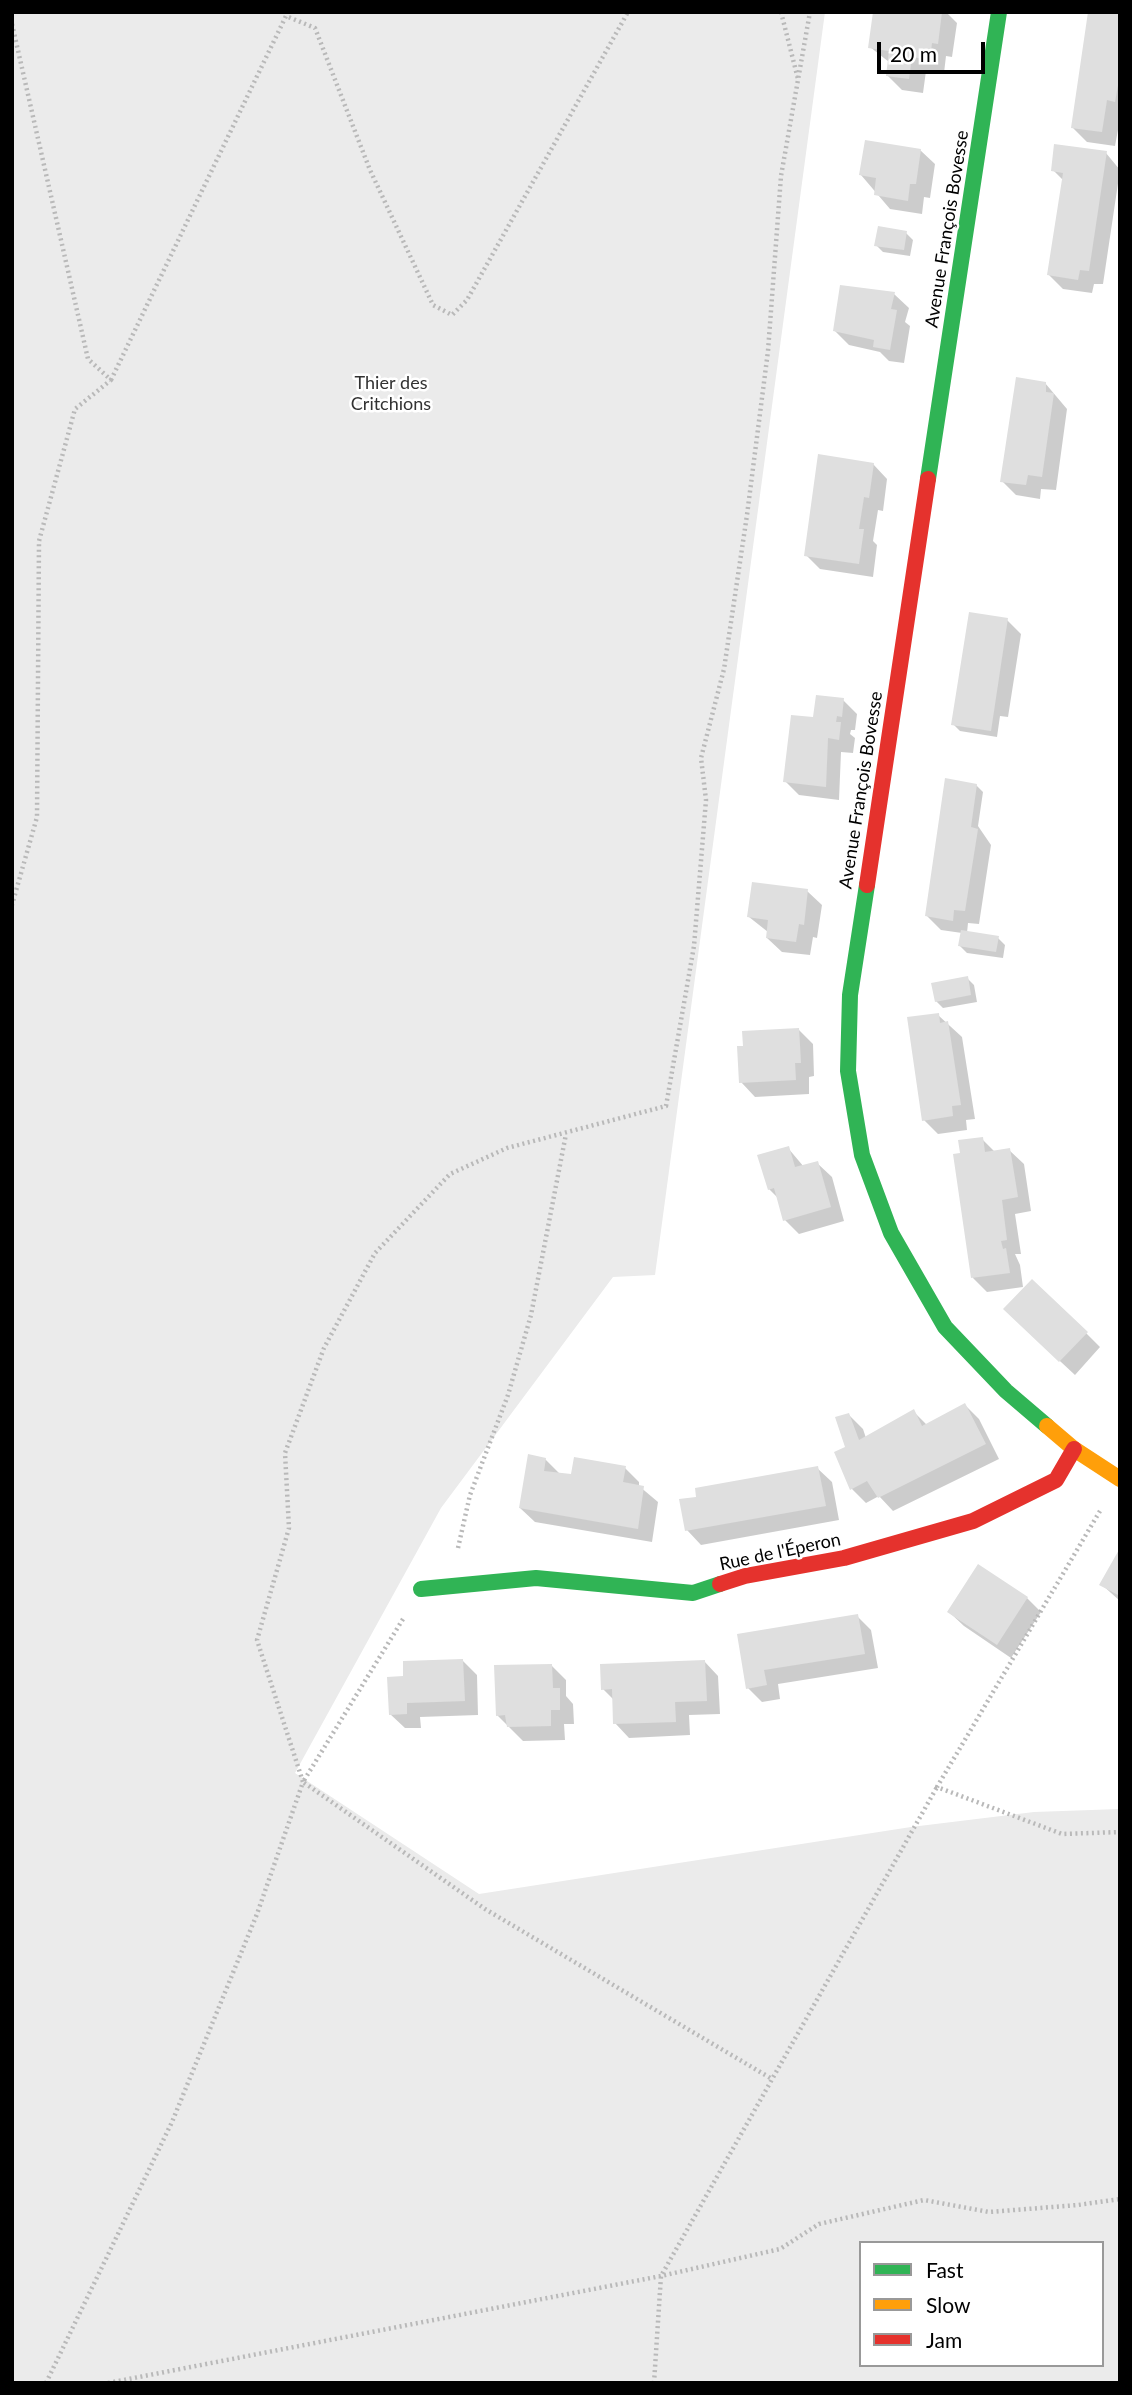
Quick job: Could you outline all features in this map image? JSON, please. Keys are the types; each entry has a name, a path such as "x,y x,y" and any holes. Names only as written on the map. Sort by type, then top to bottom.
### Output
{"street":[{"name":"Avenue François Bovesse","path":"999,12 850,995 848,1071 862,1155 891,1233 945,1327 1006,1391 1074,1449 1119,1479"},
{"name":"Rue de l'Éperon","path":"421,1589 536,1578 694,1593 745,1576 844,1558 973,1521 1056,1479 1074,1449"}],"path":[{"path":"12,905 37,817 39,541 75,410 110,380 286,16 316,28 370,170 433,305 452,315 467,300 628,12"},
{"path":"780,12 799,82"},
{"path":"772,2079 485,1909 303,1782 257,1640 289,1528 285,1452 324,1348 375,1253 450,1174 507,1148 666,1106 694,946 706,800 701,758 724,669 747,515 768,351 781,176 810,12"},
{"path":"12,24 88,359 110,380"},
{"path":"449,1586 470,1495 508,1395 531,1315 566,1134"},
{"path":"654,2383 661,2276 937,1787 1119,1479"},
{"path":"46,2383 172,2122 257,1914 303,1782 421,1589"},
{"path":"937,1787 1062,1834 1120,1832"},
{"path":"108,2383 661,2276 780,2249 819,2224 924,2200 989,2212 1079,2206 1120,2199"}],"green space":[{"name":"Thier des Critchions","path":"12,12 825,12 655,1275 613,1277 441,1508 295,1773 479,1894 911,1827 1034,1812 1120,1809 1120,2383 12,2383"}],"building":[{"path":"873,12 942,12 938,44 932,43 930,60 912,57 909,79 886,76 889,51 868,48"},
{"path":"1088,12 1120,12 1120,74 1115,102 1107,100 1102,132 1071,128"},
{"path":"865,140 921,149 916,184 910,184 908,201 874,195 876,178 859,175"},
{"path":"1054,144 1107,151 1089,271 1080,270 1078,280 1047,275 1063,173 1051,171"},
{"path":"878,226 907,231 904,250 874,246"},
{"path":"840,285 895,292 891,309 897,310 890,350 873,347 874,340 833,331"},
{"path":"1016,377 1046,382 1046,392 1054,393 1042,477 1028,475 1026,485 1000,482"},
{"path":"818,454 874,463 869,498 864,497 859,529 864,529 859,564 804,556"},
{"path":"969,612 1008,618 991,731 951,725"},
{"path":"816,695 844,698 842,717 837,716 836,722 841,722 839,740 828,738 826,787 783,782 791,715 813,717"},
{"path":"945,778 977,784 971,827 978,829 965,911 954,910 953,921 925,916"},
{"path":"752,882 808,889 804,925 799,924 796,942 766,938 768,920 747,917"},
{"path":"961,930 999,936 996,952 958,946"},
{"path":"968,976 971,995 935,1002 931,983"},
{"path":"939,1013 940,1023 948,1021 961,1105 952,1106 953,1116 922,1121 907,1017"},
{"path":"799,1028 801,1063 795,1063 796,1080 739,1083 737,1046 743,1046 742,1031"},
{"path":"983,1137 985,1152 1010,1148 1018,1197 1002,1200 1007,1240 1001,1241 1003,1249 1006,1248 1010,1273 971,1278 953,1154 960,1153 958,1140"},
{"path":"789,1146 795,1167 818,1161 831,1207 783,1221 774,1188 768,1190 757,1155"},
{"path":"1032,1279 1088,1332 1059,1362 1003,1309"},
{"path":"965,1403 986,1444 878,1498 867,1481 850,1490 834,1452 845,1447 835,1417 849,1413 859,1440 914,1409 922,1426"},
{"path":"528,1454 546,1458 544,1471 571,1474 574,1457 626,1466 623,1482 644,1486 638,1529 519,1508"},
{"path":"818,1466 826,1506 685,1531 679,1499 696,1497 695,1488"},
{"path":"1120,1548 1120,1596 1099,1585"},
{"path":"978,1564 1028,1597 997,1645 947,1612"},
{"path":"858,1614 865,1654 764,1670 767,1685 746,1689 737,1634"},
{"path":"463,1659 465,1701 407,1703 407,1714 389,1715 387,1677 403,1676 403,1661"},
{"path":"705,1660 707,1701 675,1702 676,1722 613,1724 612,1689 601,1690 600,1664"},
{"path":"552,1664 553,1688 560,1688 560,1710 551,1710 551,1726 507,1727 505,1715 496,1716 494,1665"}],"traffic: fast":[{"path":"928,479 999,12"},
{"path":"867,885 850,995 848,1071 862,1155 891,1233 945,1327 1006,1391 1047,1426"},
{"path":"421,1589 536,1578 693,1593 720,1584"}],"traffic: slow":[{"path":"1047,1426 1074,1449 1120,1479"}],"traffic: jam":[{"path":"867,885 928,479"},
{"path":"720,1584 745,1576 844,1558 973,1521 1056,1480 1074,1449"}]}
